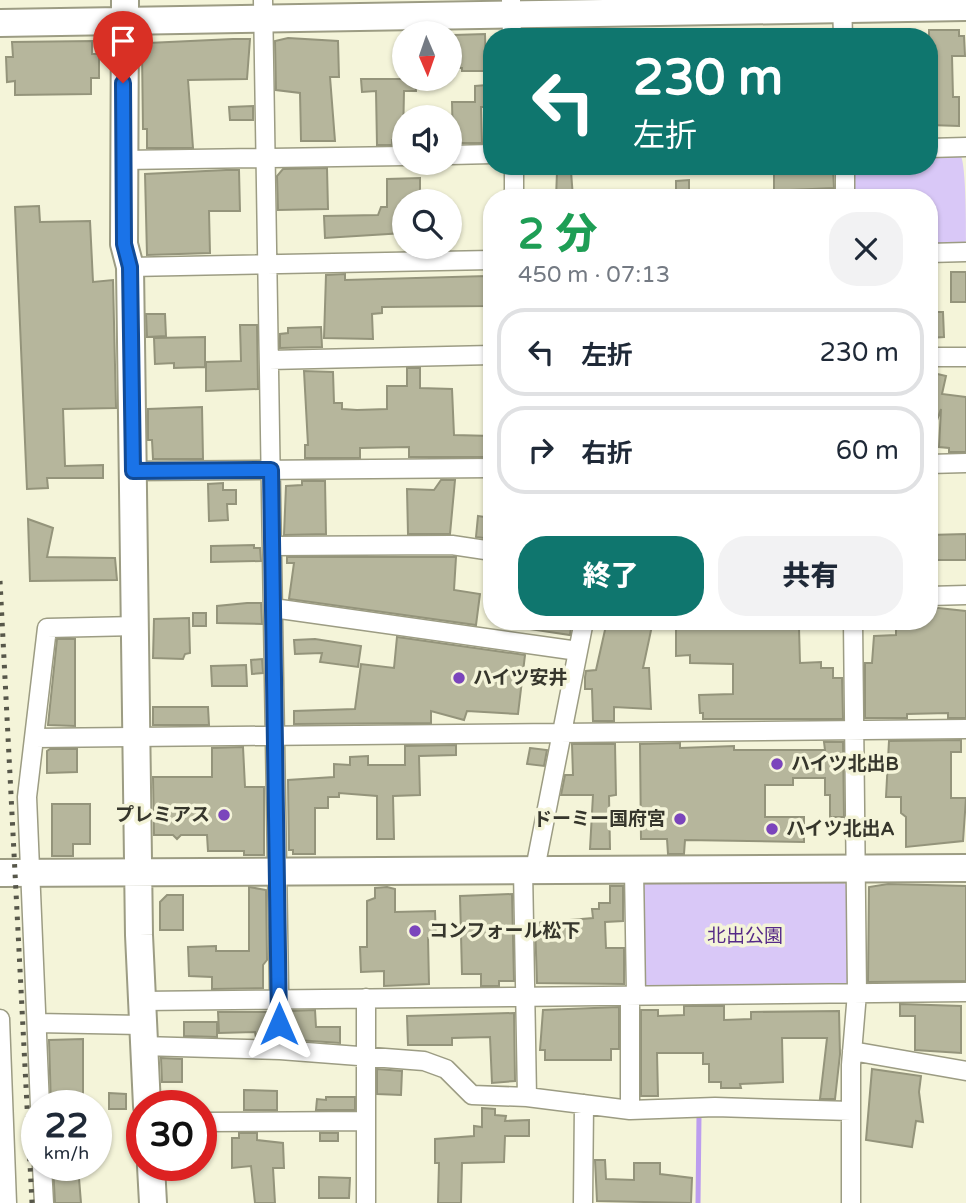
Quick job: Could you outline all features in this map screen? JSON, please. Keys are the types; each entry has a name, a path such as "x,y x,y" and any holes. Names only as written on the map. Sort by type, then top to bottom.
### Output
{"street":[{"path":"0,23 124,11 263,10 512,17 842,4 966,7"},
{"path":"842,4 843,28"},
{"path":"263,10 280,1050"},
{"path":"124,11 124,244 130,267 138,871 141,1024 146,1090"},
{"path":"938,148 966,147"},
{"path":"462,155 483,155"},
{"path":"124,160 392,156"},
{"path":"938,253 966,252"},
{"path":"130,267 483,260"},
{"path":"269,360 483,355"},
{"path":"938,357 966,357"},
{"path":"938,464 966,463"},
{"path":"133,471 483,468"},
{"path":"272,546 452,545 483,550"},
{"path":"938,596 966,595"},
{"path":"273,608 579,651"},
{"path":"39,1090 27,797 47,628 136,626"},
{"path":"527,1097 525,995 529,869 563,732 582,630"},
{"path":"850,1203 852,1051 857,993 853,630"},
{"path":"34,738 966,729"},
{"path":"0,873 966,868"},
{"path":"630,1110 634,869"},
{"path":"141,1024 279,999 966,992"},
{"path":"366,998 366,1203"},
{"path":"0,1019 3,1180 7,1203"},
{"path":"37,1023 141,1024 280,1050 424,1061 446,1069 472,1095 527,1097 630,1110 715,1107 851,1111"},
{"path":"852,1051 966,1071"},
{"path":"583,1203 584,1104"},
{"path":"217,1122 366,1121"},
{"path":"43,1181 44,1203"},
{"path":"151,1181 153,1203"}],"green space":[{"path":"961,156 963,162 966,241 962,244 938,244 938,189 853,189 852,175 938,175 938,157"},
{"name":"北出公園","path":"844,883 849,888 850,982 845,987 647,988 641,983 640,889 645,884"}],"building":[{"path":"938,30 959,30 959,36 964,36 965,56 952,56 953,97 959,97 959,126 938,125"},
{"path":"483,34 483,71 462,71 462,35"},
{"path":"288,38 338,41 339,77 330,77 335,141 301,141 300,93 276,90 275,41"},
{"path":"250,39 247,79 188,80 193,148 147,148 147,129 143,129 142,51 148,43"},
{"path":"92,41 92,54 99,54 99,78 91,78 91,94 15,95 15,81 7,82 6,57 13,57 12,42"},
{"path":"361,79 392,79 392,91 404,91 404,105 392,105 392,145 377,145 376,91 362,92"},
{"path":"483,85 482,143 462,143 462,105 452,105 452,102 475,102 475,86"},
{"path":"253,106 253,120 230,120 229,107"},
{"path":"327,168 328,209 278,210 277,176 283,169"},
{"path":"239,170 240,211 209,211 210,253 147,255 145,174"},
{"path":"557,175 571,175 572,189 556,189"},
{"path":"774,175 833,175 834,188 774,189"},
{"path":"420,178 420,189 392,189 392,234 325,238 324,216 378,215 381,207 387,207 387,179"},
{"path":"689,180 689,189 676,189 676,181"},
{"path":"39,206 40,222 90,221 93,282 113,280 116,408 63,409 65,466 103,465 103,478 47,478 48,488 27,489 15,207"},
{"path":"951,272 966,272 966,302 951,302"},
{"path":"345,274 345,280 483,276 483,306 382,307 382,313 372,314 373,339 324,338 326,275"},
{"path":"938,312 943,312 944,337 938,337"},
{"path":"146,314 165,314 166,336 147,337"},
{"path":"240,325 257,325 258,389 206,391 206,362 241,361"},
{"path":"321,327 322,347 280,348 280,334 288,333 288,328"},
{"path":"205,337 205,367 174,368 174,363 155,364 154,338"},
{"path":"407,368 420,368 420,388 452,389 454,435 483,436 483,457 409,457 409,447 360,448 360,458 305,458 305,445 308,445 304,371 333,372 334,403 342,403 342,409 387,409 387,386 407,386"},
{"path":"938,374 946,376 942,394 966,397 966,452 949,452 949,448 939,447 941,409 938,418"},
{"path":"202,407 203,459 153,459 152,440 148,440 148,409"},
{"path":"441,480 455,480 450,534 408,534 407,489 434,490"},
{"path":"302,481 325,481 326,534 284,535 286,486 302,485"},
{"path":"223,483 223,490 236,490 236,504 227,504 228,520 209,521 208,484"},
{"path":"478,516 483,517 483,538 476,537"},
{"path":"28,519 53,528 47,557 115,558 117,580 30,581"},
{"path":"966,534 966,560 938,560 938,535"},
{"path":"254,545 254,548 260,548 261,561 211,562 211,546"},
{"path":"287,557 456,557 454,590 480,594 476,625 289,599 294,563 287,563"},
{"path":"261,603 262,624 217,623 217,606"},
{"path":"938,608 966,611 966,718 948,718 948,713 907,714 907,718 865,718 865,663 872,663 874,636 896,635 896,630 938,630"},
{"path":"193,613 206,613 206,626 193,626"},
{"path":"189,618 190,653 185,654 183,659 153,658 154,619"},
{"path":"536,630 571,630 570,635"},
{"path":"605,630 651,630 643,668 649,668 651,709 614,707 614,721 593,721 592,689 585,689 585,677 586,671 596,670"},
{"path":"676,630 799,630 800,663 821,662 821,668 833,668 833,678 842,678 843,719 703,719 699,695 733,694 733,664 690,663 690,655 676,656"},
{"path":"397,637 525,655 518,714 467,711 464,720 431,711 431,723 294,724 294,711 355,709 361,664 394,668"},
{"path":"57,639 75,639 75,726 48,725"},
{"path":"315,639 361,646 358,667 320,662 322,653 295,654 294,640"},
{"path":"262,659 263,673 252,674 251,660"},
{"path":"246,665 247,686 212,686 211,666"},
{"path":"153,707 208,707 209,725 153,725"},
{"path":"961,740 961,752 951,752 951,798 966,798 963,841 906,847 906,817 901,813 901,797 886,797 889,741"},
{"path":"824,742 843,742 844,817 830,817 830,795 825,795 825,778 793,778 793,785 765,785 765,817 804,817 804,842 685,840 684,854 668,854 667,839 641,839 640,744 680,743 680,748 734,746 734,750 825,750"},
{"path":"572,744 615,744 616,795 609,796 610,849 590,849 593,795 561,795 565,775 573,775"},
{"path":"456,745 456,755 419,756 420,795 393,796 394,839 377,839 377,796 339,793 339,797 328,797 328,808 315,808 315,854 293,854 293,850 289,850 288,780 334,777 334,764 350,765 350,757 368,756 368,765 405,765 405,746"},
{"path":"243,747 245,787 264,787 264,855 244,855 244,851 208,851 207,835 181,835 177,839 173,835 154,835 153,777 212,777 212,748"},
{"path":"530,748 547,750 544,766 527,764"},
{"path":"77,749 77,772 47,773 47,751"},
{"path":"52,804 90,804 90,844 73,844 73,856 52,856"},
{"path":"888,884 966,886 966,981 868,982 869,887"},
{"path":"610,886 623,886 623,921 605,922 606,948 624,948 624,984 537,983 535,923 593,918 592,909 599,909 599,903 610,903"},
{"path":"249,887 266,890 267,960 263,965 263,988 212,989 212,977 189,976 188,947 216,946 216,951 249,951"},
{"path":"375,888 395,889 395,912 435,911 436,938 428,938 429,984 384,986 384,971 361,972 360,947 367,947 367,901 375,898"},
{"path":"512,894 514,981 499,981 499,986 481,986 481,974 462,974 460,896"},
{"path":"167,895 183,895 183,930 160,930 160,902"},
{"path":"900,1004 961,1006 961,1053 915,1050 915,1016 900,1016"},
{"path":"684,1006 724,1006 724,1020 751,1019 751,1012 839,1011 840,1054 835,1099 820,1099 827,1038 782,1038 783,1082 740,1084 741,1088 721,1088 721,1082 709,1082 709,1064 703,1064 703,1053 657,1053 658,1096 641,1096 641,1010 658,1010 658,1016 684,1015"},
{"path":"619,1007 619,1049 611,1049 611,1060 545,1060 545,1050 540,1050 543,1010"},
{"path":"315,1010 316,1027 340,1027 340,1043 297,1040 297,1033 291,1033 291,1011"},
{"path":"218,1012 268,1012 268,1038 256,1038 255,1032 219,1033"},
{"path":"514,1013 515,1081 492,1083 490,1037 452,1038 452,1045 408,1045 407,1016"},
{"path":"184,1022 217,1022 217,1037 184,1036"},
{"path":"83,1039 83,1090 51,1090 49,1040"},
{"path":"161,1058 182,1059 182,1082 162,1082"},
{"path":"377,1069 402,1071 401,1095 377,1094"},
{"path":"872,1069 921,1076 919,1092 923,1122 916,1121 912,1147 866,1140"},
{"path":"244,1090 277,1091 277,1110 244,1110"},
{"path":"112,1093 126,1094 126,1109 112,1109"},
{"path":"326,1097 355,1097 355,1110 316,1110 317,1099 326,1100"},
{"path":"482,1108 495,1109 495,1115 506,1116 505,1121 529,1120 529,1136 505,1136 504,1162 462,1163 461,1203 438,1203 439,1163 435,1163 435,1139 474,1136 474,1126 482,1127"},
{"path":"239,1133 257,1133 257,1140 283,1143 284,1168 273,1168 275,1203 255,1203 251,1166 232,1168 232,1138 239,1138"},
{"path":"320,1133 338,1133 338,1141 320,1141"},
{"path":"595,1160 605,1160 606,1179 634,1180 634,1163 660,1163 660,1174 692,1178 691,1203 597,1201"},
{"path":"319,1177 350,1178 349,1198 319,1198"},
{"path":"54,1181 79,1181 81,1203 55,1203"}],"waterway":[{"path":"698,1203 699,1116"}],"railway":[{"path":"0,581 32,1203"}],"place":[{"name":"ハイツ安井","path":"459,678"},
{"name":"ハイツ北出B","path":"777,764"},
{"name":"プレミアス","path":"224,815"},
{"name":"ドーミー国府宮","path":"680,819"},
{"name":"ハイツ北出A","path":"772,829"},
{"name":"コンフォール松下","path":"415,931"}],"route":[{"path":"123,83 124,244 130,267 133,471 271,470 279,870 279,1024"}]}
